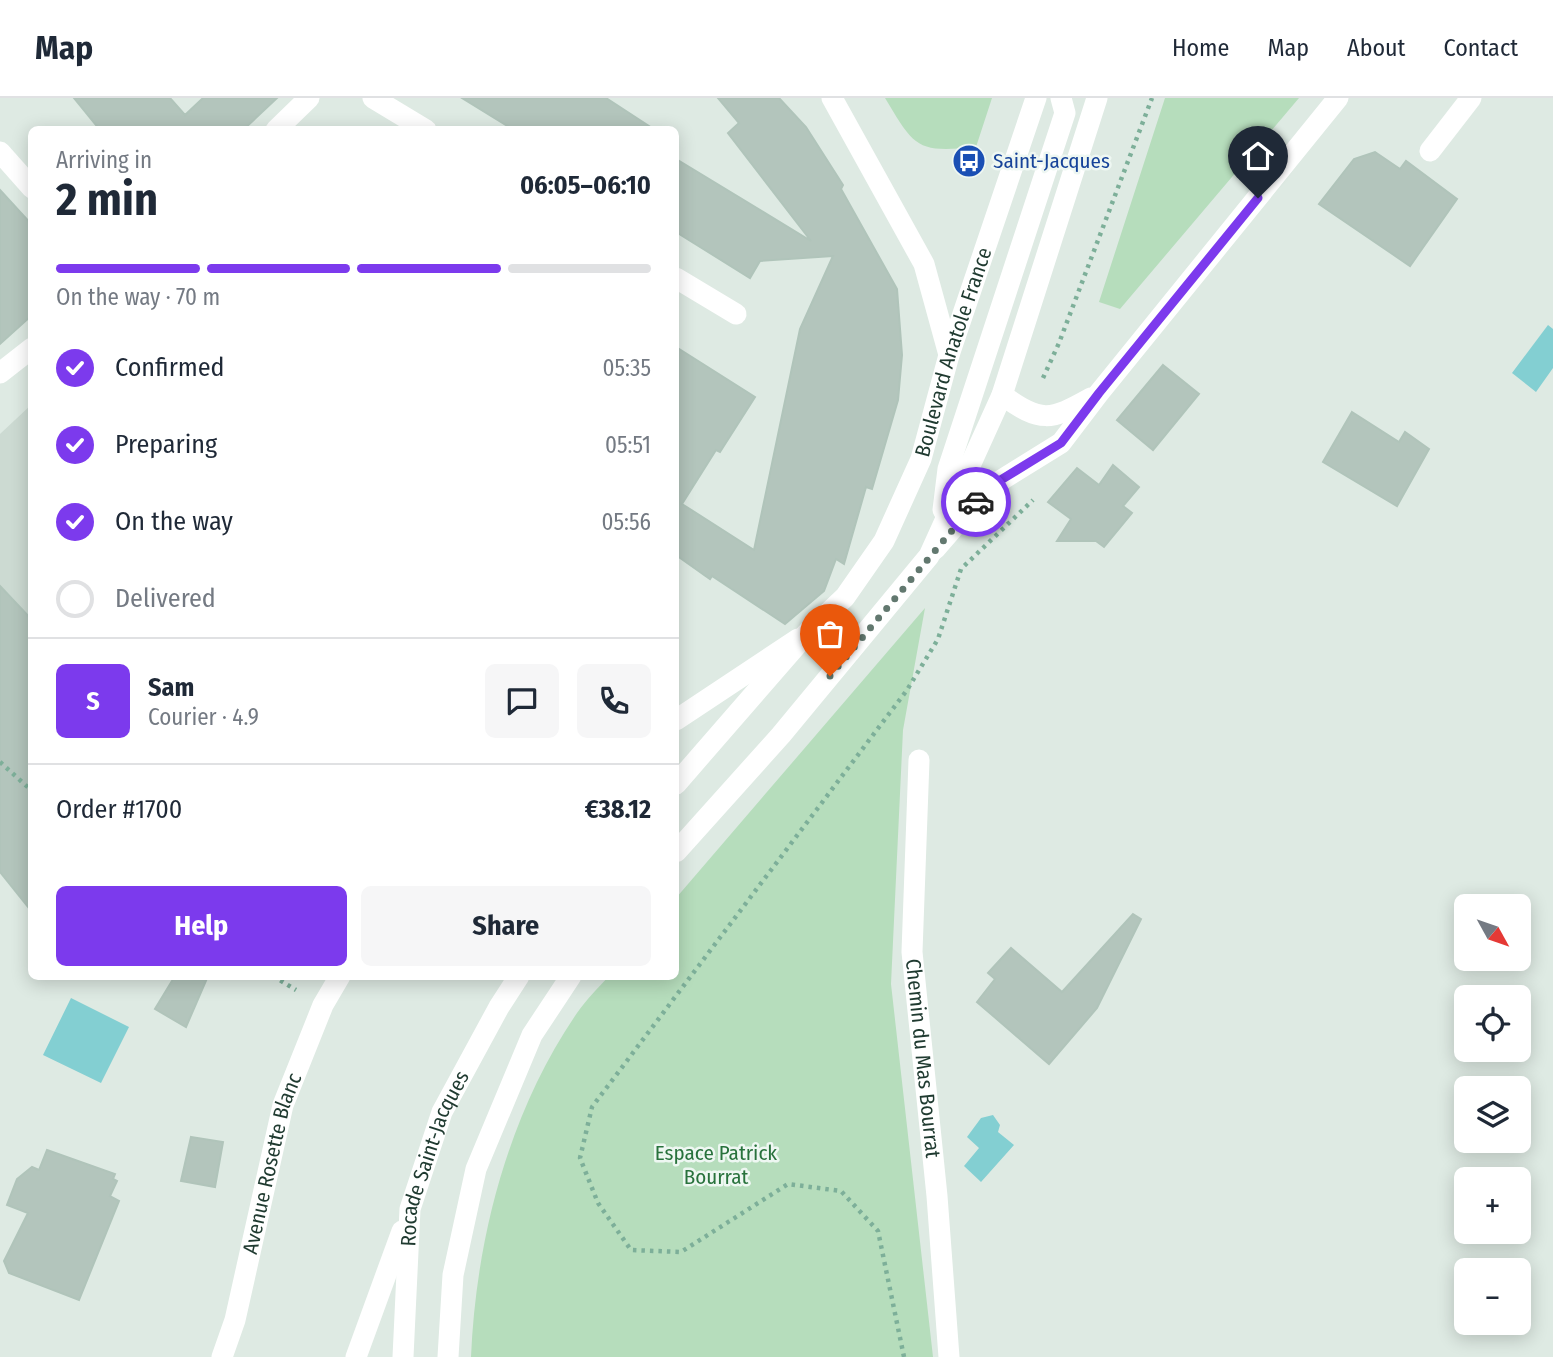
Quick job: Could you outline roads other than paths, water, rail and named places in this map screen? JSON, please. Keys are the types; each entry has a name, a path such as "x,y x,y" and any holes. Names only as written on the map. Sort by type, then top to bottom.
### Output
{"main road":[{"path":"280,126 309,98"},
{"path":"373,98 419,126"},
{"path":"832,98 924,264 949,355"},
{"name":"Boulevard Anatole France","path":"808,632 845,597 884,541 921,459 949,355 1036,98"},
{"name":"Boulevard Anatole France","path":"939,536 948,468 1065,113 1061,98"},
{"name":"Boulevard Anatole France","path":"929,556 1002,395 1097,98"},
{"path":"679,849 781,735 986,489 1061,443 1338,98"},
{"path":"1430,151 1471,98"},
{"path":"0,152 28,184"},
{"path":"679,280 736,314"},
{"path":"0,373 28,351"},
{"path":"1002,395 1027,413 1059,416 1099,393"},
{"path":"679,718 808,632"},
{"path":"679,781 808,632"},
{"name":"Chemin du Mas Bourrat","path":"919,760 912,952 937,1196 949,1357"},
{"name":"Avenue Rosette Blanc","path":"222,1357 235,1320 283,1104 323,1006 338,980"},
{"name":"Rocade Saint-Jacques","path":"402,1357 410,1209 442,1112 516,980"},
{"name":"Rocade Saint-Jacques","path":"448,1357 453,1275 476,1169 531,1035 568,980"},
{"path":"356,1357 410,1209"}],"water":[{"path":"1548,325 1553,329 1553,368 1536,392 1512,373"},
{"path":"71,998 129,1027 101,1083 43,1055"},
{"path":"993,1115 1000,1125 998,1132 1014,1145 981,1182 964,1166 979,1148 967,1137 981,1118"}],"place":[{"name":"Saint-Jacques","path":"969,161"}],"park label":[{"name":"Espace Patrick Bourrat","path":"716,1165"}]}
